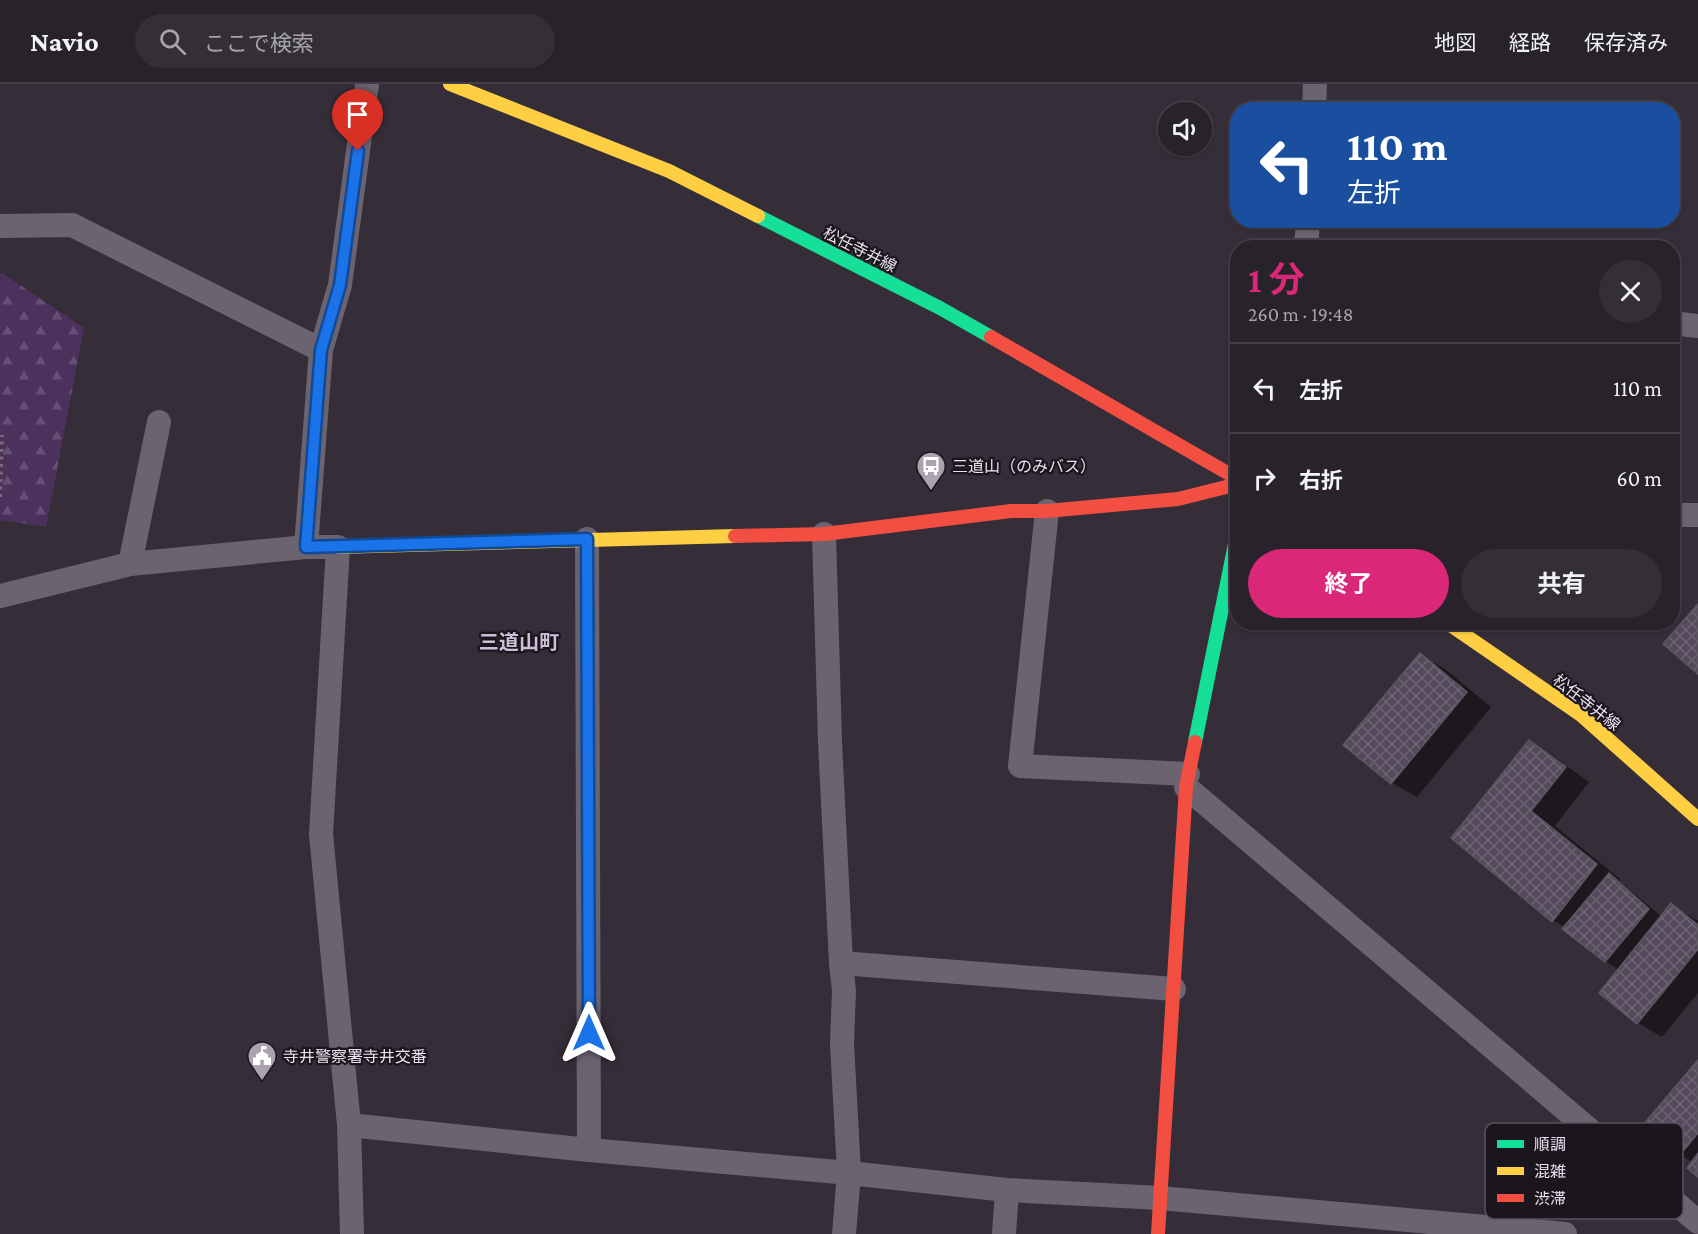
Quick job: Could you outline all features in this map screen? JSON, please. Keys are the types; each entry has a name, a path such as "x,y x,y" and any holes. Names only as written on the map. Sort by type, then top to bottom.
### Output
{"street":[{"path":"306,547 321,350 340,285 367,84"},
{"name":"松任寺井線","path":"450,84 690,181 940,308 1230,474"},
{"path":"1314,102 1315,84"},
{"path":"0,226 72,225 321,350"},
{"path":"1680,324 1698,326"},
{"path":"130,564 159,422"},
{"path":"0,597 130,564 306,547 824,534 1011,511 1047,511 1178,499 1230,486"},
{"path":"1047,511 1020,766 1187,780 1584,1123"},
{"path":"1680,514 1698,515"},
{"path":"824,534 831,754 844,991 842,1044 849,1173 844,1234"},
{"path":"587,539 589,1150"},
{"path":"338,547 321,834 349,1125 352,1234"},
{"path":"1158,1234 1187,780 1230,568"},
{"name":"松任寺井線","path":"1458,630 1581,715 1698,819"},
{"path":"841,963 1174,989"},
{"path":"349,1125 1007,1190 1160,1197 1565,1234"},
{"path":"1004,1234 1007,1190"},
{"path":"1683,1209 1698,1222"}],"path":[{"path":"0,497 2,435"}],"green space":[{"path":"2,273 84,328 46,527 0,520 0,275"}],"building":[{"path":"1698,604 1698,674 1663,644 1675,630 1680,630 1680,625"},
{"path":"1420,653 1467,692 1391,784 1343,745"},
{"path":"1529,740 1566,767 1531,811 1597,864 1552,922 1451,838"},
{"path":"1609,873 1649,909 1605,962 1562,929"},
{"path":"1671,903 1698,925 1698,949 1637,1024 1599,993"},
{"path":"1698,1060 1698,1133 1683,1151 1683,1123 1645,1123"},
{"path":"1698,1153 1698,1177 1687,1168"}],"traffic: fast":[{"path":"758,216 940,308 991,337"},
{"path":"1195,742 1230,569"}],"traffic: slow":[{"path":"450,84 669,171 758,216"},
{"path":"338,547 735,536"},
{"path":"1458,630 1581,715 1698,819"}],"traffic: jam":[{"path":"991,337 1230,474"},
{"path":"735,536 824,534 1011,511 1047,511 1178,499 1230,486"},
{"path":"1158,1234 1186,787 1195,742"}],"place":[{"name":"三道山（のみバス）","path":"931,492"},
{"name":"寺井警察署寺井交番","path":"262,1082"}],"district":[{"name":"三道山町","path":"519,642"}],"route":[{"path":"358,151 340,285 321,350 306,547 587,539 589,1033"}]}
